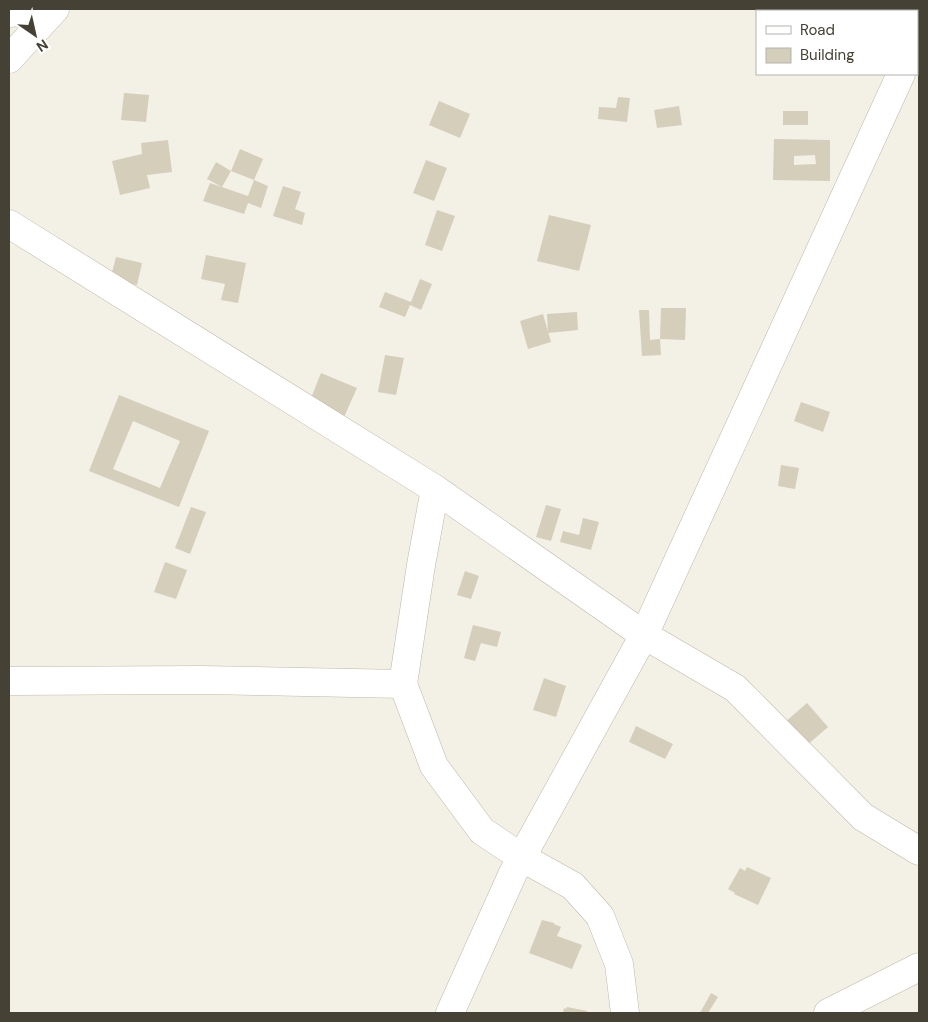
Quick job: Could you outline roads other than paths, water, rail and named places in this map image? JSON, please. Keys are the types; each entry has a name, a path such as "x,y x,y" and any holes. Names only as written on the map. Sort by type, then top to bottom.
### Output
{"street":[{"path":"9,13 40,9"},
{"path":"9,59 55,9"},
{"path":"450,1013 513,873 644,635 901,75"},
{"path":"9,224 435,489 644,635 735,688 863,817 919,851"},
{"path":"435,489 403,684 434,766 482,831 522,857 573,886 600,916 619,964 625,1013"},
{"path":"9,681 201,680 403,684"},
{"path":"828,1013 919,967"}]}
